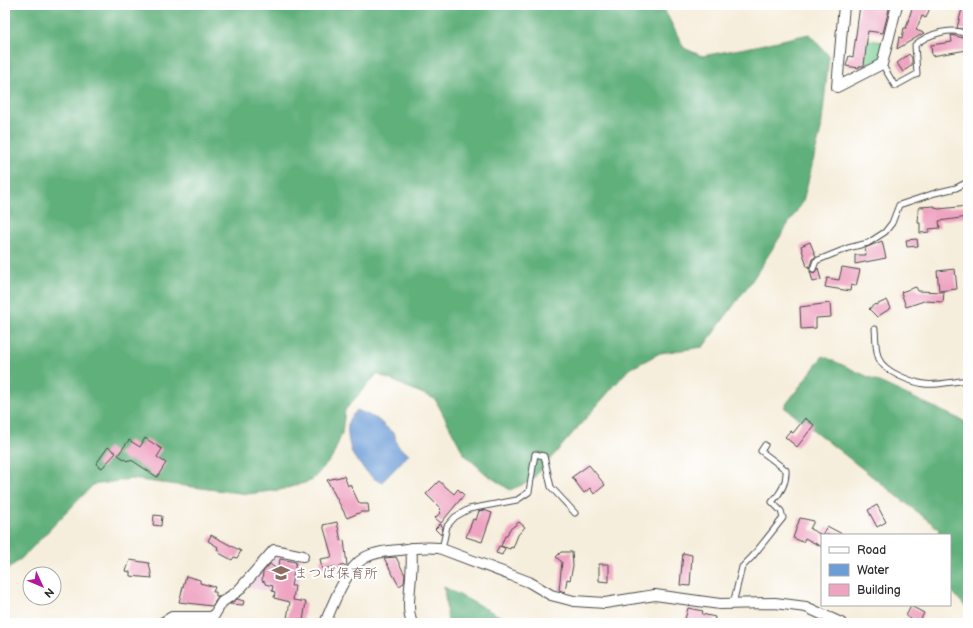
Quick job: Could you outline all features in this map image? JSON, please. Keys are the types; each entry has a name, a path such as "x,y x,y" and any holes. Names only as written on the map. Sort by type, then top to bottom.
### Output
{"street":[{"path":"844,5 837,87 882,64 898,5"},
{"path":"325,623 338,593 353,570 363,559 372,554 427,547 442,549 529,582 551,595 574,601 605,603 655,595 720,604 791,604 806,607 841,623"},
{"path":"410,548 412,568 410,608 412,623"},
{"path":"162,623 172,617 213,617 222,602 238,591 274,550 303,556"}],"lane":[{"path":"882,64 895,86 917,74 915,45 924,38 955,31 968,35"},
{"path":"813,269 816,261 848,248 868,243 884,232 892,223 899,206 935,193 956,188 968,182"},
{"path":"875,329 876,349 880,362 887,369 904,378 926,385 968,380"},
{"path":"733,604 742,567 784,518 781,511 772,502 778,496 786,480 786,470 761,451 765,445"},
{"path":"442,549 447,526 455,516 469,509 517,500 529,492 535,454 544,456 551,488 576,514"}],"shaded area":[{"name":"まつば保育所","path":"279,552 304,560 295,598 248,587"}],"green space":[{"path":"5,5 662,5 684,48 702,56 809,34 829,56 821,130 803,201 753,279 703,347 660,353 628,370 531,481 510,490 486,474 464,454 435,399 377,374 345,410 342,433 332,458 311,481 280,490 247,494 131,479 93,485 22,558 5,571"},
{"path":"866,40 884,42 879,62 861,72"},
{"path":"823,356 968,423 968,610 951,590 951,534 938,534 939,529 784,407"},
{"path":"444,587 513,623 448,623"}],"water":[{"path":"357,410 377,419 395,435 399,446 409,454 382,482 375,479 366,471 353,455 348,438 348,424"}],"building":[{"path":"860,5 890,5 883,33 868,31 864,66 859,66 859,68 846,66 849,56 853,57"},
{"path":"913,5 931,5 926,18 922,16 916,30 924,33 897,49 899,37 902,38 904,28 906,28"},
{"path":"963,5 963,9 968,10 968,22 965,22 966,30 957,28"},
{"path":"951,35 968,39 967,50 932,56 931,45 952,42"},
{"path":"909,54 912,58 912,65 903,72 897,63"},
{"path":"935,206 935,208 939,209 968,206 968,217 939,221 940,228 929,229 929,232 920,233 920,223 918,223 919,207"},
{"path":"917,239 918,246 907,247 906,240"},
{"path":"882,241 886,258 855,264 855,255 866,255 865,248"},
{"path":"810,242 816,257 812,259 809,269 808,266 807,267 801,246"},
{"path":"842,267 860,270 856,286 851,285 850,291 825,287 827,278 839,280"},
{"path":"818,268 821,280 813,282 810,271 814,273"},
{"path":"955,269 957,289 939,291 937,271"},
{"path":"916,287 918,291 944,292 943,302 924,301 906,307 901,292"},
{"path":"887,300 891,308 877,317 869,309 875,304 876,305"},
{"path":"830,303 831,317 816,318 816,328 801,329 800,307"},
{"path":"805,418 814,425 797,447 785,437 790,431 793,433"},
{"path":"145,438 162,449 157,457 166,463 157,477 133,461 127,461 118,455 129,440 140,447"},
{"path":"108,447 116,453 102,468 96,464"},
{"path":"589,465 605,485 594,494 590,488 584,493 572,477"},
{"path":"344,476 348,486 350,484 360,504 368,504 369,512 361,512 347,518 327,480"},
{"path":"439,481 454,494 458,489 464,495 441,523 435,518 441,512 439,511 441,509 426,494"},
{"path":"877,505 886,522 877,527 868,510"},
{"path":"484,510 492,513 482,542 466,537 473,519 476,520 479,511"},
{"path":"154,515 162,516 161,526 153,525"},
{"path":"800,518 814,521 810,529 821,534 821,546 805,538 803,542 793,538"},
{"path":"337,522 341,541 344,540 347,565 322,569 320,559 332,557 323,525"},
{"path":"519,522 525,527 518,535 513,548 511,547 510,549 501,546 509,530"},
{"path":"440,524 443,527 441,535 435,529"},
{"path":"827,526 842,534 823,534"},
{"path":"211,535 241,551 237,558 234,557 232,560 219,553 220,552 217,550 218,547 208,541"},
{"path":"499,546 505,548 502,555 496,553"},
{"path":"561,552 572,552 573,566 570,580 567,579 565,592 559,590 562,562 556,557"},
{"path":"683,553 692,555 690,586 680,585"},
{"path":"396,557 405,575 404,583 399,586 384,558"},
{"path":"280,559 296,562 291,586 295,586 293,600 306,602 303,621 287,618 290,602 274,598 275,592 272,591 273,586 265,584 265,582 262,581 263,572 270,564 278,570"},
{"path":"130,560 149,563 152,578 130,576 130,572 126,571"},
{"path":"599,564 609,564 609,582 599,581"},
{"path":"186,576 200,580 200,583 215,587 213,592 216,592 216,596 219,596 212,606 179,602"},
{"path":"237,599 244,601 243,605 230,604"},
{"path":"911,606 924,613 919,623 909,623 911,619 906,616"},
{"path":"688,608 703,611 702,614 715,617 714,623 684,623"}],"place":[{"name":"まつば保育所","path":"281,573"}]}
